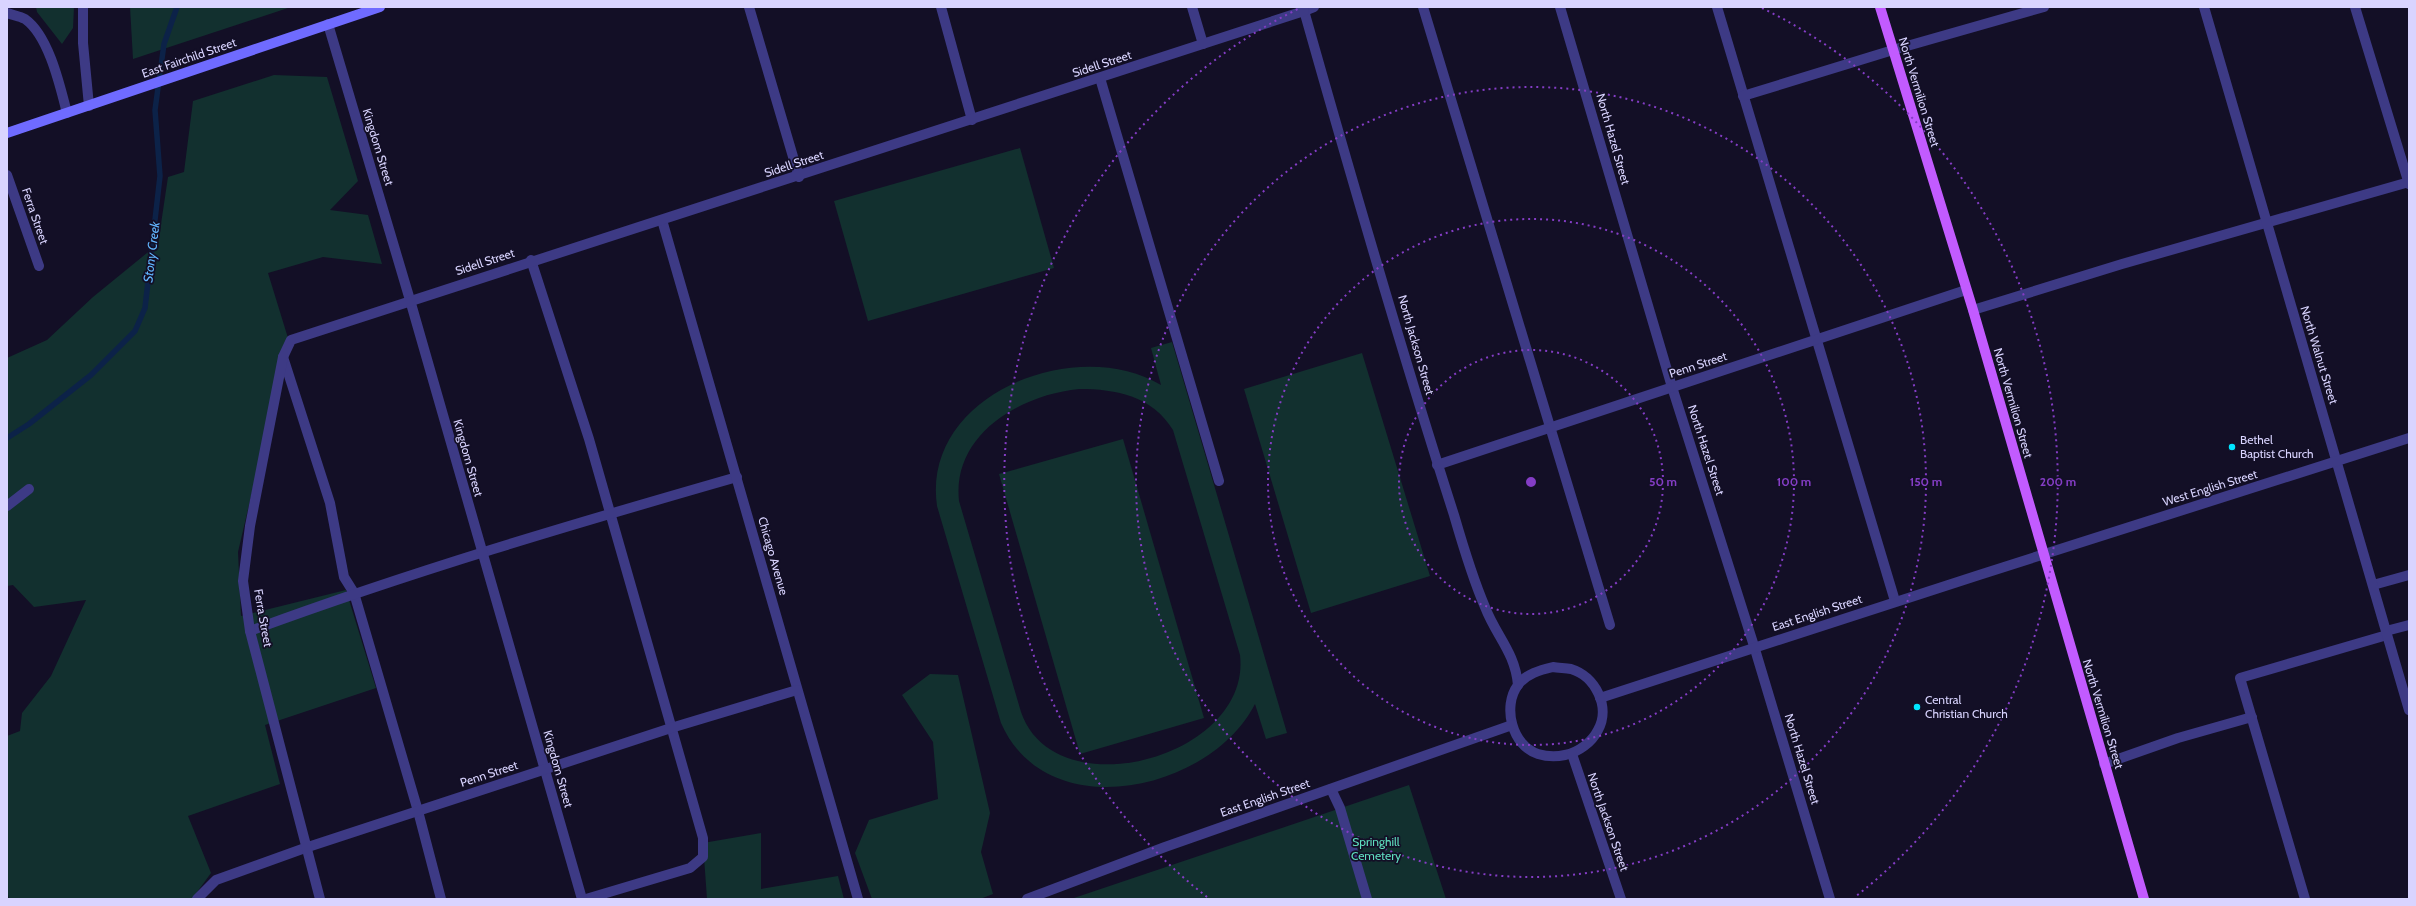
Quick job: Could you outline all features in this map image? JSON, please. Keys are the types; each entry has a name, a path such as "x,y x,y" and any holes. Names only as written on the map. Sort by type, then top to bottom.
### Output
{"main road":[{"name":"North Vermilion Street","path":"1880,7 1972,310 2144,899"}],"street":[{"path":"83,7 83,43 89,106"},
{"name":"East Fairchild Street","path":"7,133 67,114 380,7"},
{"path":"749,7 798,177"},
{"path":"941,7 972,120"},
{"path":"1192,7 1203,44"},
{"name":"Sidell Street","path":"291,340 532,260 798,177 1203,44 1303,9 1314,7"},
{"path":"1422,7 1610,625"},
{"name":"North Hazel Street","path":"1560,7 1672,387 1754,646 1830,899"},
{"path":"1717,7 1895,601"},
{"path":"1743,96 1893,50 2044,7"},
{"name":"North Walnut Street","path":"2204,7 2409,710"},
{"path":"1972,310 2266,223 2409,183 2355,7"},
{"name":"North Jackson Street","path":"1303,9 1438,465 1473,577 1485,609 1510,652 1516,668 1518,685"},
{"path":"7,14 24,18 38,32 56,72 67,114"},
{"name":"Kingdom Street","path":"328,24 410,300 582,899"},
{"path":"1100,78 1219,481"},
{"name":"Ferra Street","path":"7,175 39,266"},
{"name":"Chicago Avenue","path":"662,220 858,899"},
{"path":"532,260 589,439 609,514 703,838 703,857 690,868 586,899"},
{"name":"Penn Street","path":"1438,465 1966,290"},
{"name":"Ferra Street","path":"291,340 282,357 250,526 243,581 250,631 305,848 320,899"},
{"path":"282,357 330,503 344,576 354,593 418,811 441,899"},
{"name":"West English Street","path":"2042,553 2409,438"},
{"path":"250,631 354,593 609,514 737,477"},
{"path":"7,506 29,489"},
{"name":"East English Street","path":"1600,698 1754,646 2042,553"},
{"path":"2373,585 2409,575"},
{"path":"2305,899 2240,678 2387,633 2409,624"},
{"path":"1553,667 1571,669 1594,685 1600,698 1603,712 1599,730 1586,745 1572,754 1553,757 1537,754 1524,745 1512,725 1510,710 1518,685 1540,670 1553,667"},
{"name":"Penn Street","path":"197,899 216,880 305,848 671,728 797,690"},
{"path":"2104,764 2178,738 2252,717"},
{"name":"East English Street","path":"1027,899 1165,847 1512,725"},
{"name":"North Jackson Street","path":"1572,754 1621,899"},
{"path":"1331,789 1340,808 1367,899"}],"green space":[{"path":"36,7 74,7 73,28 62,44 37,12"},
{"path":"130,7 291,7 133,59"},
{"path":"274,75 327,77 358,181 330,210 368,215 382,264 323,257 268,273 288,338 238,552 241,616 346,590 376,688 265,725 280,784 188,816 211,873 192,899 9,899 7,891 7,736 20,731 22,713 51,676 86,600 34,607 13,585 7,586 7,358 47,340 93,297 158,244 168,177 184,172 193,101"},
{"path":"1020,148 1054,268 868,321 834,201"},
{"path":"1172,342 1287,733 1266,739 1255,704 1233,734 1203,758 1167,776 1129,786 1090,786 1054,777 1023,756 1001,723 937,506 939,467 953,433 979,405 1012,384 1049,371 1088,367 1127,371 1161,385 1151,348","holes":["1079,389 1093,389 1120,393 1144,402 1155,409 1173,430 1240,655 1235,691 1216,721 1185,744 1148,759 1108,764 1071,759 1041,742 1021,712 959,501 960,477 966,456 978,438 994,422 1013,409 1034,400 1057,393"]},
{"path":"1362,353 1430,576 1311,613 1244,389"},
{"path":"1123,439 1204,718 1080,754 999,474"},
{"path":"930,674 958,675 990,813 981,852 993,894 980,899 872,899 855,853 869,820 938,799 933,742 902,695"},
{"name":"Springhill Cemetery","path":"1409,785 1446,899 1071,899"},
{"path":"761,833 761,889 838,876 844,899 707,899 703,843"}],"waterway":[{"name":"Stony Creek","path":"7,438 29,424 91,375 135,331 145,308 160,176 155,110 164,44 177,7"}],"place":[{"name":"Bethel Baptist Church","path":"2232,447"},
{"name":"Central Christian Church","path":"1917,707"}]}
